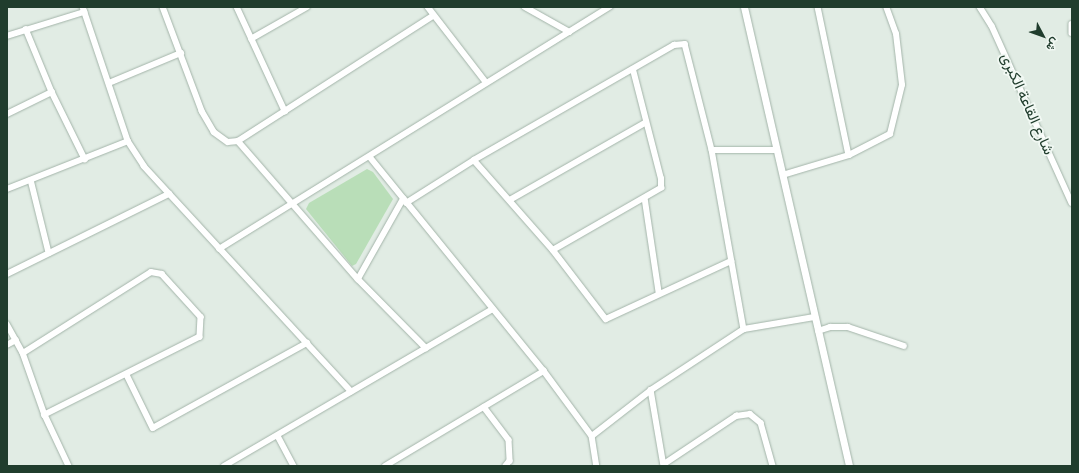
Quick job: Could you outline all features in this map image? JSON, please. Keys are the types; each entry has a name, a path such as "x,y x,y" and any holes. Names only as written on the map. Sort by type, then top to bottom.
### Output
{"street":[{"path":"163,7 202,111 214,132 228,142 238,141 433,16"},
{"path":"237,7 285,111"},
{"path":"251,39 307,7"},
{"path":"428,7 433,16 486,82"},
{"path":"526,7 570,32"},
{"path":"219,249 370,157 486,82 610,7"},
{"path":"744,7 849,466"},
{"path":"818,7 849,155"},
{"path":"783,175 849,155 885,138 890,134 895,121 902,84 896,34 886,7"},
{"name":"شارع القاعة الكبرى","path":"980,7 992,26 1072,203"},
{"path":"7,36 83,9 128,141 144,166 351,391"},
{"path":"1072,24 1072,34"},
{"path":"26,30 52,92 85,159"},
{"path":"358,279 404,201 674,45 685,44 712,150 744,329"},
{"path":"109,82 180,53"},
{"path":"553,250 646,198 661,188 661,179 645,123 633,70"},
{"path":"7,114 52,92"},
{"path":"510,200 645,123"},
{"path":"7,188 32,180 128,141"},
{"path":"238,141 358,279 426,348"},
{"path":"712,150 777,150"},
{"path":"370,157 404,201 544,371 592,436 597,466"},
{"path":"474,160 553,250 606,319 659,292 731,261"},
{"path":"32,180 49,253"},
{"path":"7,274 169,194"},
{"path":"646,198 659,292"},
{"path":"22,353 151,272 162,274 201,317 200,337 45,415"},
{"path":"224,466 278,436 351,391 493,308"},
{"path":"592,436 651,390 744,329 814,317"},
{"path":"7,324 22,353 45,415 69,466"},
{"path":"818,331 830,327 848,327 904,346"},
{"path":"7,345 16,340"},
{"path":"127,375 153,428 307,343"},
{"path":"385,466 544,371"},
{"path":"651,390 664,465 736,416 750,414 761,423 773,466"},
{"path":"484,407 509,440 510,461 506,466"},
{"path":"278,436 294,466"}],"green space":[{"path":"367,169 373,172 393,199 356,264 352,266 306,209 309,203"}]}
